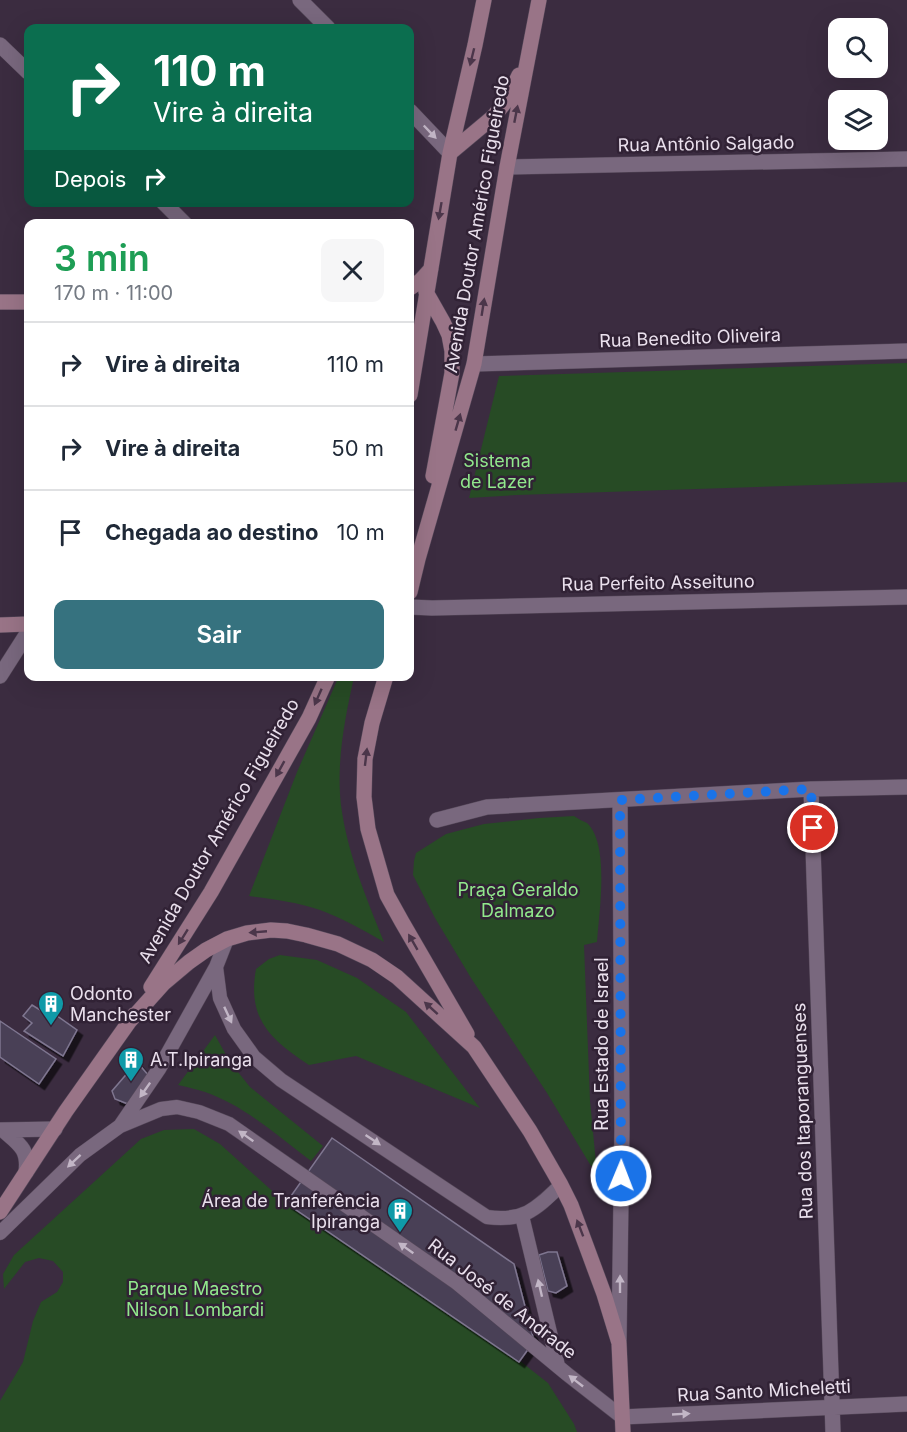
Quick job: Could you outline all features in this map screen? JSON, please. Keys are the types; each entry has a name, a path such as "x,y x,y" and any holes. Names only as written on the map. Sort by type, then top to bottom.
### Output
{"main road":[{"name":"Avenida Doutor Américo Figueiredo","path":"414,369 450,153 484,0"},
{"name":"Avenida Doutor Américo Figueiredo","path":"414,576 474,364 507,167 539,0"},
{"path":"450,153 493,117 507,99 527,60"},
{"path":"414,286 430,269"},
{"path":"414,290 426,292 443,322 452,351 452,373 418,559"},
{"path":"0,303 24,302"},
{"path":"0,625 24,624"},
{"name":"Avenida Doutor Américo Figueiredo","path":"0,1212 128,1023 211,892 309,718 326,681"},
{"path":"385,681 372,723 365,759 364,797 368,829 387,895 474,1047 530,1131 561,1185 571,1205 604,1294 619,1343"},
{"path":"128,1023 164,983 206,950 226,939 247,933 287,931 338,944 372,960 397,977 474,1047"},
{"name":"Rua Estado de Israel","path":"619,1343 622,1424"}],"street":[{"path":"300,0 324,24"},
{"path":"0,45 24,68"},
{"path":"414,115 450,153"},
{"name":"Rua Antônio Salgado","path":"507,167 907,159"},
{"path":"168,207 179,219"},
{"name":"Rua Benedito Oliveira","path":"474,364 907,351"},
{"name":"Rua Perfeito Asseituno","path":"414,607 907,597"},
{"path":"0,676 24,638"},
{"path":"437,820 487,807 811,789 907,787"},
{"name":"Rua dos Itaporanguenses","path":"811,789 833,1432"},
{"name":"Rua Estado de Israel","path":"619,1343 620,800"},
{"path":"1,1130 55,1129"},
{"path":"1,1130 25,1152 26,1172"},
{"name":"Rua Santo Micheletti","path":"622,1424 832,1407 907,1404"}],"lane":[{"path":"120,1126 159,1069 216,967 226,939"},
{"path":"216,967 220,998 234,1029 254,1057 282,1080 487,1217 502,1219 522,1216 538,1206 561,1185"},
{"name":"Rua José de Andrade","path":"0,1233 80,1155 120,1126 161,1109 177,1107 199,1112 229,1124 457,1283 558,1366 622,1424"},
{"path":"522,1216 558,1366"}],"green space":[{"name":"Sistema de Lazer","path":"907,363 907,482 469,498 499,376"},
{"path":"337,681 353,681 341,756 341,805 358,874 384,942 320,910 294,903 249,896 297,772"},
{"name":"Praça Geraldo Dalmazo","path":"574,816 587,823 594,833 599,846 601,862 597,942 584,945 590,1101 596,1163 594,1166 591,1166 547,1093 471,978 435,918 413,875 416,853 446,834 484,824"},
{"path":"280,955 317,960 357,978 406,1012 480,1108 356,1056 309,1065 283,1046 264,1026 255,1001 254,986 256,969 269,959"},
{"path":"215,1035 230,1062 250,1087 323,1146 311,1161 261,1122 234,1105 205,1092 178,1085"},
{"name":"Parque Maestro Nilson Lombardi","path":"194,1129 220,1144 290,1207 520,1361 548,1383 577,1432 0,1432 0,1401 23,1362 33,1321 41,1302 57,1292 63,1282 63,1272 53,1261 39,1258 25,1262 4,1289 3,1274 14,1255 141,1139 164,1130"}],"building":[{"name":"Odonto Manchester","path":"32,1005 40,1010 43,1006 77,1030 63,1056 24,1031 32,1023 23,1016"},
{"path":"0,1021 56,1059 39,1084 0,1057"},
{"name":"A.T.Ipiranga","path":"137,1062 149,1076 128,1104 115,1099 112,1091"},
{"name":"Área de Tranferência Ipiranga","path":"332,1138 514,1264 534,1341 519,1362 286,1203"},
{"path":"557,1252 567,1286 556,1293 548,1291 539,1255"}],"place":[{"name":"Odonto Manchester","path":"51,1027"},
{"name":"A.T.Ipiranga","path":"131,1083"},
{"name":"Área de Tranferência Ipiranga","path":"400,1234"}],"route":[{"path":"621,1176 620,800 811,789 813,828"}]}
